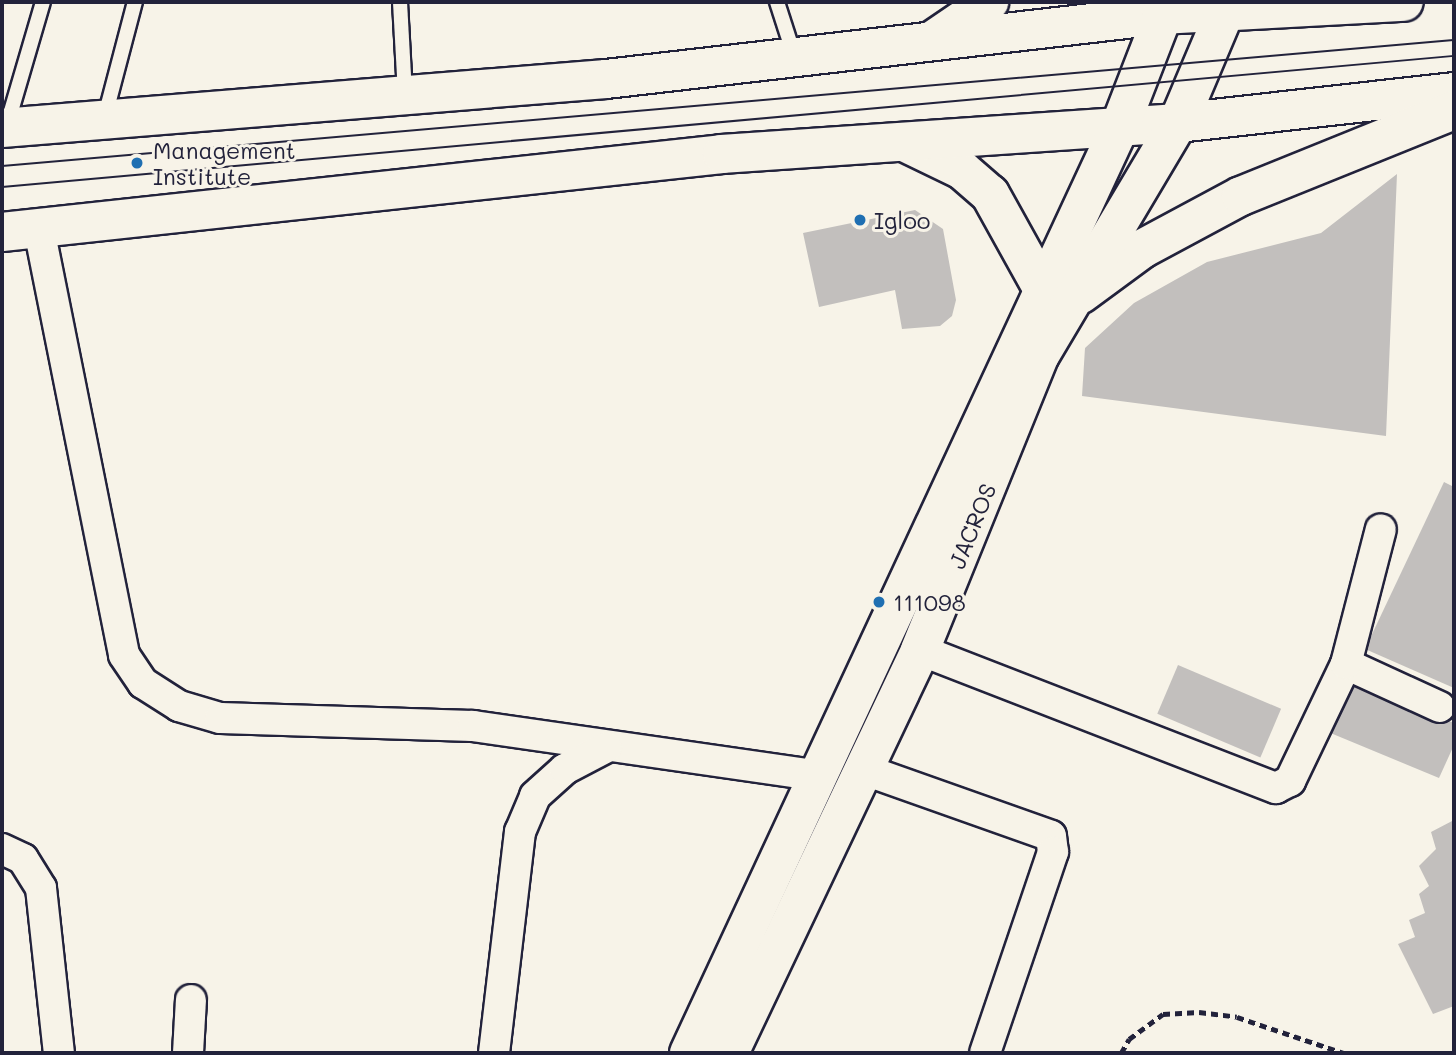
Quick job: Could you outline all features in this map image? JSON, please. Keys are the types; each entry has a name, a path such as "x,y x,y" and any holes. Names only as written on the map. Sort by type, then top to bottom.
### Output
{"main road":[{"path":"929,43 989,2"},
{"path":"4,128 104,117 795,60 1164,8 1404,2"},
{"name":"JACROS","path":"688,1053 1053,296 1178,123 1227,6"},
{"name":"JACROS","path":"737,1051 920,650 1164,8"},
{"path":"20,230 409,186 897,140 1178,123 1454,92"},
{"path":"897,140 962,170 990,194 1053,296 1241,196 1454,110"}],"street":[{"path":"20,230 124,655 143,684 179,706 220,718 473,726 820,776"},
{"path":"920,650 1276,789 1290,781 1346,664 1381,529"},
{"path":"1346,664 1440,707"},
{"path":"494,1053 520,832 535,796 565,769 607,747"},
{"path":"864,770 1051,836 1053,852 985,1053"},
{"path":"2,849 23,859 41,888 59,1053"},
{"path":"188,1053 191,1000"}],"lane":[{"path":"4,128 43,2"},
{"path":"104,117 135,2"},
{"path":"400,2 405,93"},
{"path":"778,2 795,60"}],"path":[{"path":"1121,1053 1129,1039 1163,1014 1199,1012 1237,1017 1344,1053"}],"building":[{"path":"1397,174 1386,436 1082,396 1085,348 1134,303 1207,262 1321,233"},
{"path":"915,210 943,229 956,300 952,316 940,326 902,329 895,290 819,307 803,233"},
{"path":"1444,482 1454,487 1454,688 1365,649"},
{"path":"1178,665 1281,709 1260,758 1157,714"},
{"path":"1338,673 1454,723 1454,745 1439,778 1316,727"},
{"path":"1454,820 1454,1006 1433,1014 1398,944 1415,937 1409,920 1425,913 1419,894 1429,886 1419,866 1436,849 1431,832"}],"tram line":[{"path":"2,166 1454,40"},
{"path":"2,187 1454,56"}],"place":[{"name":"Management Institute","path":"137,163"},
{"name":"Igloo","path":"860,220"},
{"name":"111098","path":"879,602"}]}
